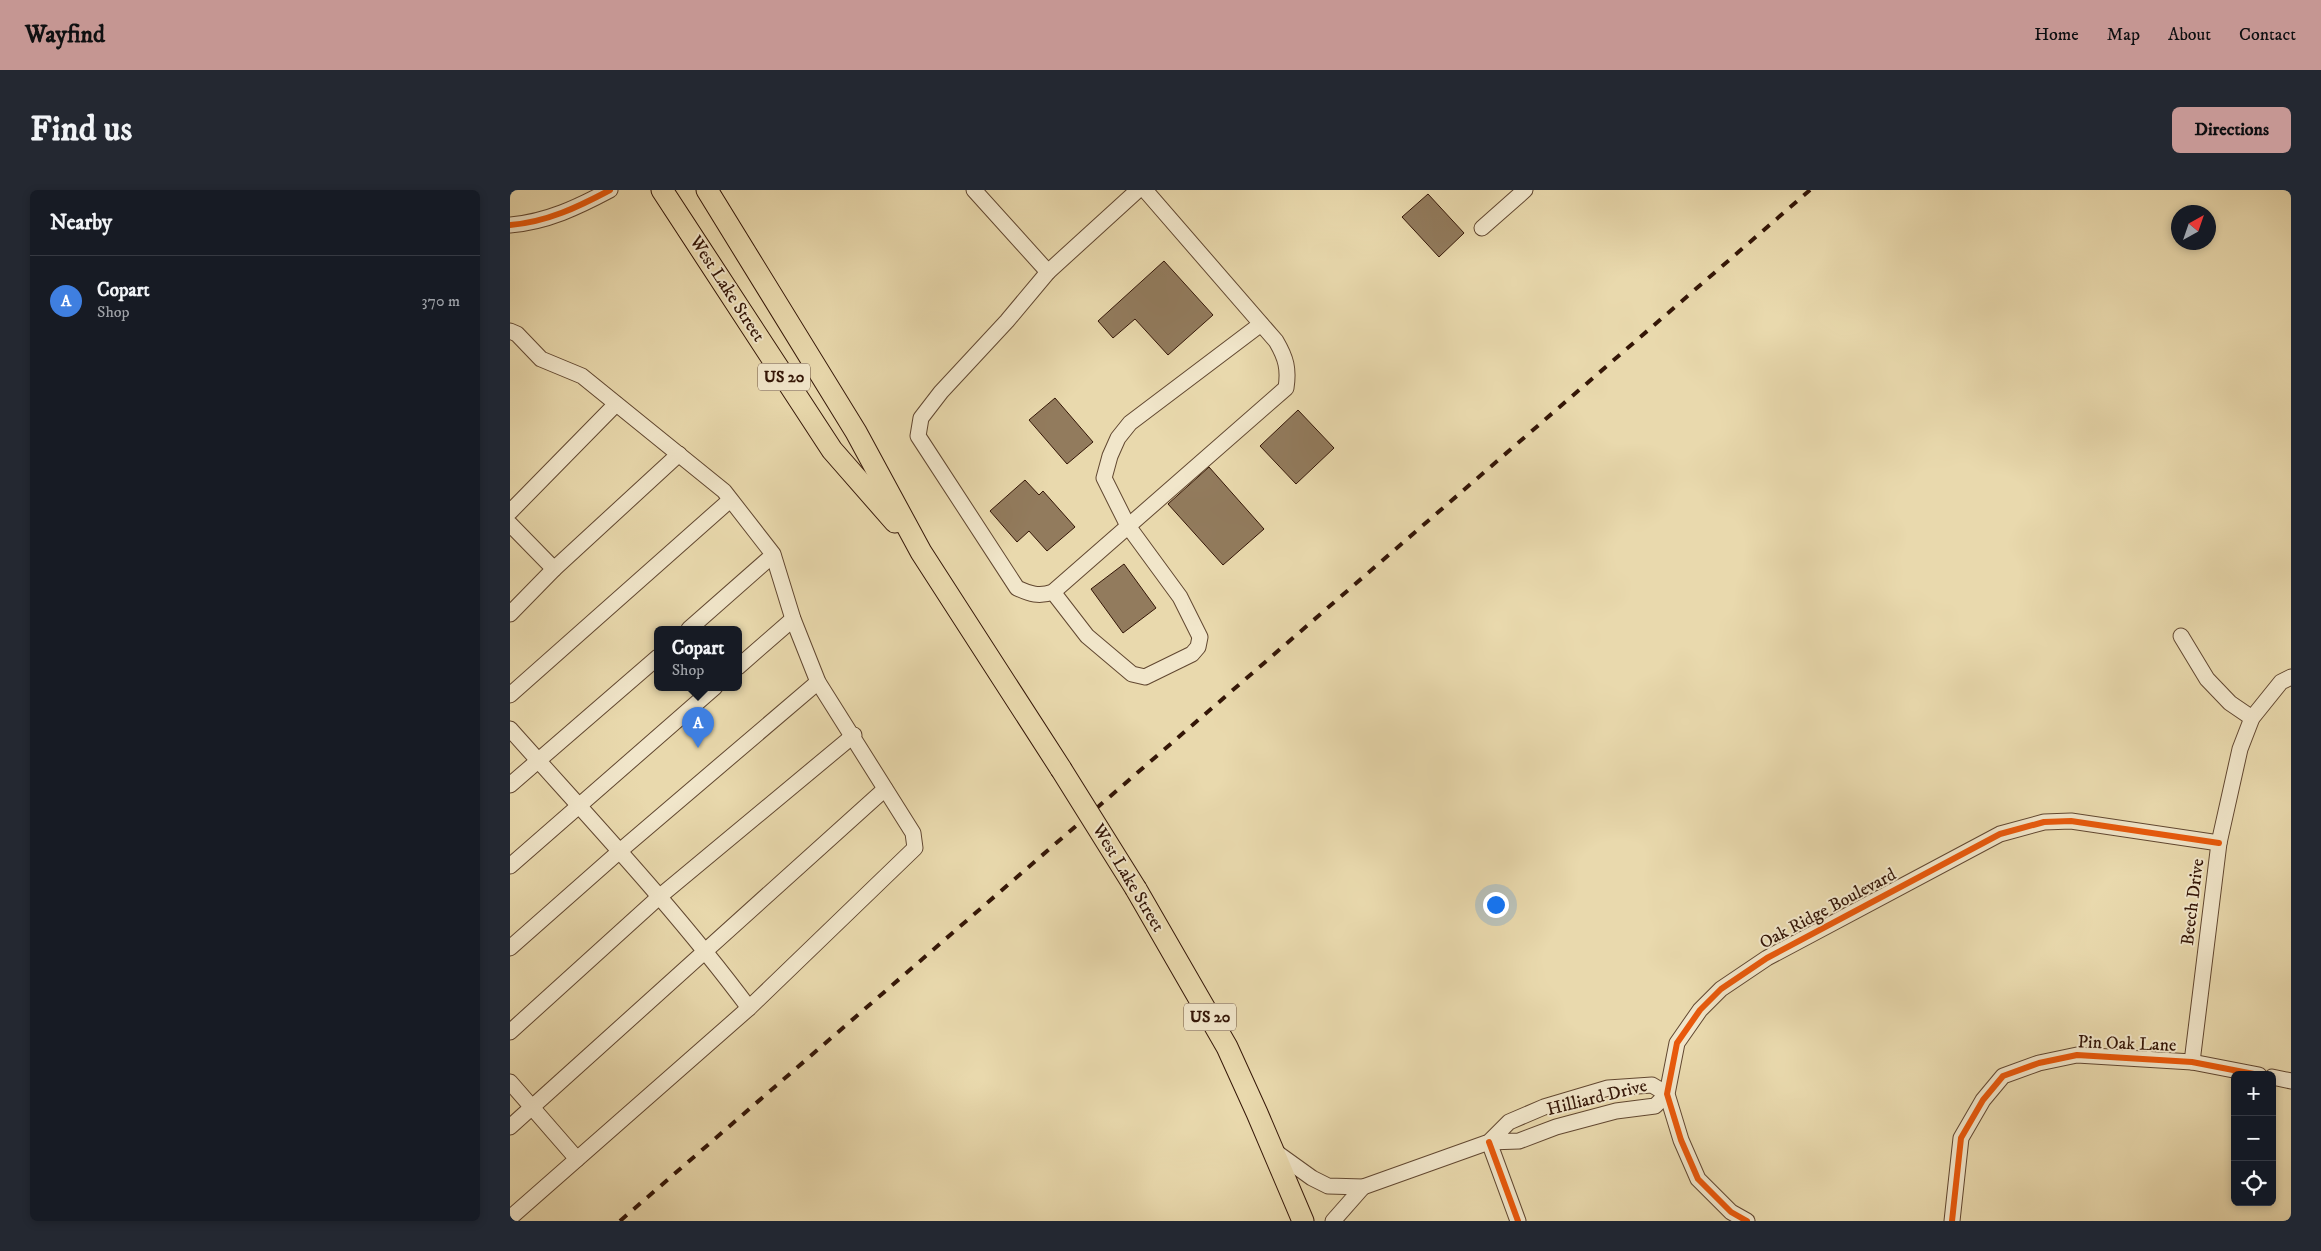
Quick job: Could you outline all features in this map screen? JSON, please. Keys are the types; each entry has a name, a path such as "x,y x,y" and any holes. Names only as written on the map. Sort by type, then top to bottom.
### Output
{"highway":[{"name":"West Lake Street","path":"662,190 832,450 921,552"},
{"name":"West Lake Street","path":"707,190 856,432 921,552 1136,889 1227,1047 1303,1221"}],"street":[{"path":"510,225 551,218 610,190"},
{"path":"974,190 1048,272"},
{"path":"1138,190 1048,272 1007,321 941,392 921,418 918,436 1017,588 1028,593 1042,596 1053,592 1286,388 1288,374 1286,358 1276,342 1145,190"},
{"path":"1482,228 1524,190"},
{"path":"1053,592 1087,636 1132,674 1145,677 1192,654 1198,647 1200,636 1180,597 1128,526 1104,478 1110,456 1118,438 1130,423 1261,324"},
{"path":"510,331 516,334 542,359 582,376 724,491 773,556 793,620 818,682 854,735 885,789 913,832 915,848 749,1008 510,1218"},
{"path":"510,512 616,404"},
{"path":"510,614 554,569 679,454"},
{"path":"510,695 730,500"},
{"path":"510,524 554,569"},
{"path":"692,626 773,556"},
{"path":"742,664 793,620"},
{"path":"2181,636 2207,679 2230,703 2252,718"},
{"path":"510,785 654,660"},
{"name":"Beech Drive","path":"2192,1062 2219,843 2240,749 2252,718 2281,682 2291,677"},
{"path":"510,948 620,850 818,682"},
{"path":"510,866 710,691"},
{"path":"510,729 620,850 707,951 749,1008"},
{"path":"510,1032 659,897 854,735"},
{"path":"510,1126 707,951 885,789"},
{"name":"Oak Ridge Boulevard","path":"1747,1221 1731,1212 1698,1179 1681,1140 1667,1094 1678,1043 1700,1010 1721,989 1767,958 2000,834 2044,822 2071,821 2219,843"},
{"name":"Pin Oak Lane","path":"1952,1221 1961,1138 1983,1100 2003,1076 2039,1062 2077,1055 2192,1062 2238,1071"},
{"path":"2276,1078 2291,1081"},
{"path":"510,1082 577,1159"},
{"name":"Hilliard Drive","path":"1273,1150 1312,1178 1328,1186 1363,1187 1489,1142 1519,1141 1556,1127 1616,1111 1655,1106 1667,1094 1652,1085 1600,1090 1544,1107 1509,1122 1489,1142"},
{"path":"1489,1142 1518,1221"},
{"name":"Hilliard Drive","path":"1333,1221 1363,1187"}],"building":[{"path":"1428,194 1464,233 1439,257 1402,217"},
{"path":"1164,261 1213,315 1168,355 1135,319 1113,338 1098,321"},
{"path":"1055,398 1093,442 1067,464 1029,420"},
{"path":"1298,410 1334,448 1296,484 1260,446"},
{"path":"1209,467 1264,529 1223,565 1168,504"},
{"path":"1025,480 1039,495 1043,491 1075,527 1047,551 1029,531 1017,542 990,511"},
{"path":"1124,564 1156,608 1123,633 1091,589"}],"railway":[{"path":"620,1221 1810,190"}],"cycle path":[{"path":"510,225 537,221 562,213 610,190"},
{"path":"1747,1221 1731,1212 1698,1179 1681,1140 1667,1094 1677,1043 1700,1010 1721,989 1767,958 2000,834 2044,822 2071,821 2219,843"},
{"path":"1952,1221 1961,1138 1983,1100 2003,1076 2039,1063 2077,1055 2192,1062 2238,1071"},
{"path":"1489,1142 1518,1221"}],"place":[{"name":"Copart","path":"698,748"}]}
